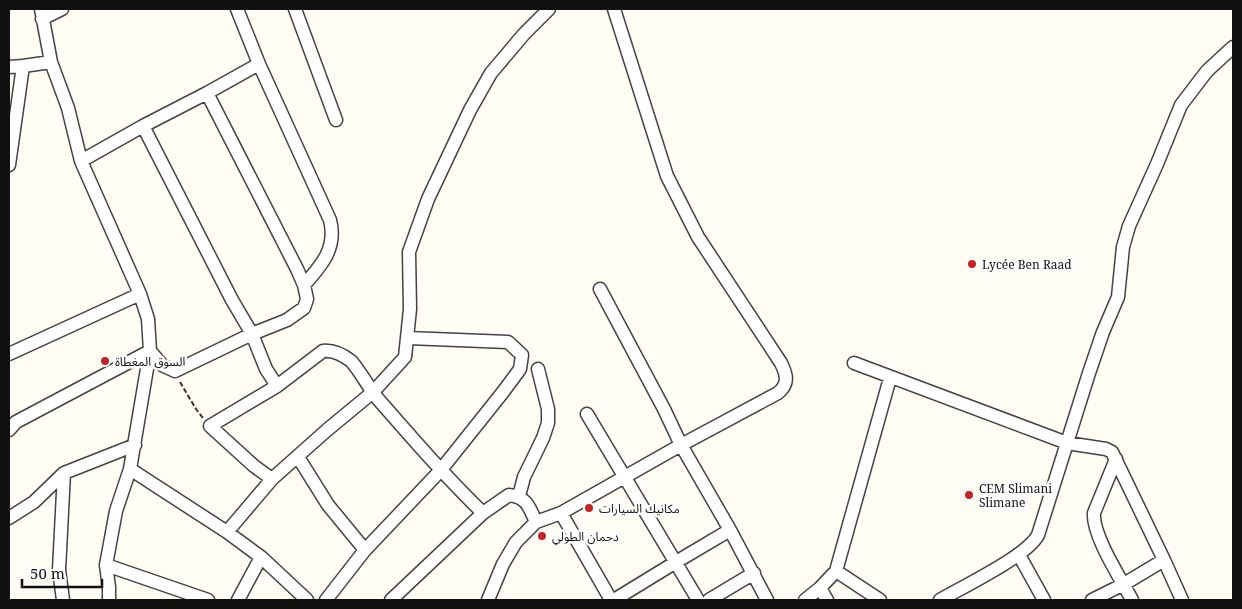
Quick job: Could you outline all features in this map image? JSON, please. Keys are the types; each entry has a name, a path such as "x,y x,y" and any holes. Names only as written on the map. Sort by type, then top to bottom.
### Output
{"street":[{"path":"62,9 41,14 51,62 68,108 81,161 140,294 148,318 150,351 135,444 130,469 116,511 106,565 109,600"},
{"path":"237,9 259,64 330,220 333,233 327,255 314,274 304,284"},
{"path":"295,9 336,120"},
{"path":"227,532 272,479 372,392 405,357 410,309 408,252 428,199 470,110 491,73 524,34 549,9"},
{"path":"488,600 503,564 516,542 536,522 560,513 778,393 784,388 787,381 786,372 698,237 667,176 614,9"},
{"path":"945,599 1019,554 1032,544 1038,535 1103,332 1118,297 1123,247 1129,226 1158,164 1181,105 1207,71 1233,47"},
{"path":"9,67 51,62"},
{"path":"81,161 259,64"},
{"path":"9,165 23,66"},
{"path":"150,351 162,365 175,371 286,320 304,308 307,299 304,284 207,93"},
{"path":"143,126 232,300 252,334 266,369 277,386"},
{"path":"600,289 664,409 681,445 730,530 767,600"},
{"path":"9,354 140,294"},
{"path":"326,600 365,550 440,471 520,369 522,355 508,342 408,338"},
{"path":"11,422 150,351"},
{"path":"272,479 254,466 210,426 277,386 323,352 328,351 339,354 351,362 372,392 440,471 482,513"},
{"path":"854,363 1067,443 1106,449 1112,452 1182,600"},
{"path":"519,496 524,477 543,438 548,423 548,409 538,369"},
{"path":"805,600 836,571 890,378"},
{"path":"587,414 698,600"},
{"path":"9,518 34,502 64,473 135,444"},
{"path":"298,457 328,505 365,550"},
{"path":"1116,459 1094,513 1093,520 1100,538 1132,600"},
{"path":"130,469 227,532 261,557 304,599"},
{"path":"63,600 58,570 64,473"},
{"path":"391,600 482,513 509,495 519,496 528,504 536,522"},
{"path":"560,513 613,600 730,530"},
{"path":"1019,554 1044,600"},
{"path":"238,600 261,557"},
{"path":"1092,600 1124,584 1164,560"},
{"path":"106,565 208,600"},
{"path":"836,571 880,600"},
{"path":"709,600 754,574"},
{"path":"493,588 502,600"},
{"path":"820,588 827,600"}],"path":[{"path":"175,371 196,409 210,426"}],"place":[{"name":"Lycée Ben Raad","path":"972,264"},
{"name":"السوق المغطاة","path":"105,361"},
{"name":"CEM Slimani Slimane","path":"969,495"},
{"name":"مكانيك السيارات","path":"589,508"},
{"name":"دحمان الطولي","path":"542,536"}]}
